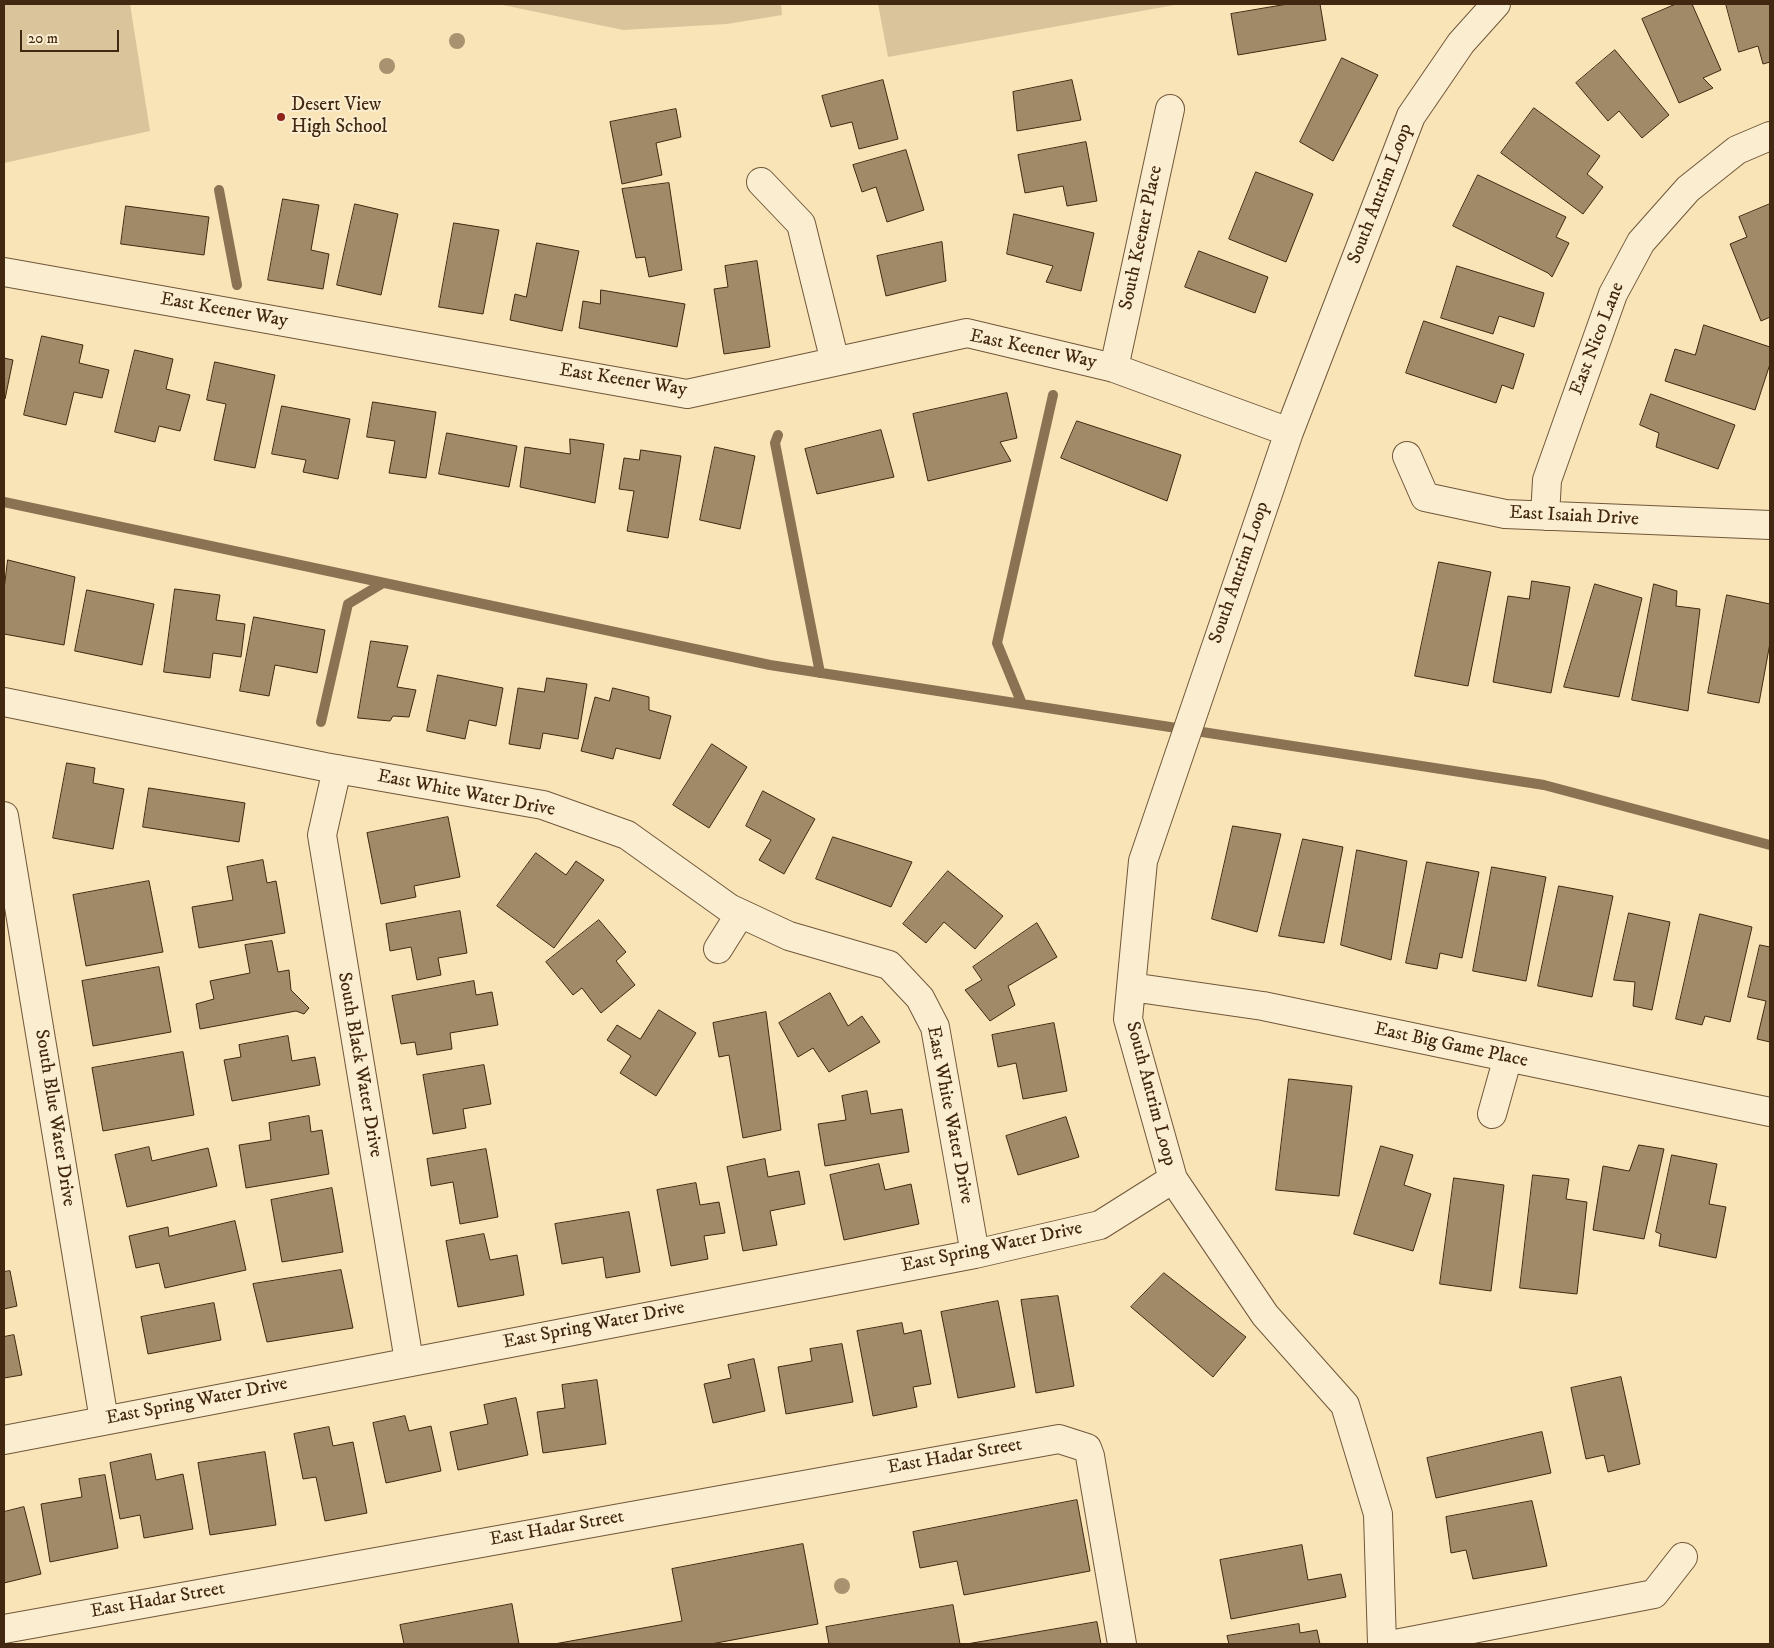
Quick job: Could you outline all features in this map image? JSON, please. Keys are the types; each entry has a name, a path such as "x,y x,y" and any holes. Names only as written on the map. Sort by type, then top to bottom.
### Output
{"street":[{"name":"South Antrim Loop","path":"1382,1644 1378,1514 1345,1405 1265,1315 1173,1180 1128,1018 1142,861 1289,432 1411,116 1462,43 1496,4"},
{"name":"South Keener Place","path":"1114,368 1170,109"},
{"name":"East Nico Lane","path":"1545,516 1546,480 1613,294 1642,242 1688,189 1737,150 1770,136"},
{"path":"761,182 801,224 836,362"},
{"name":"East Keener Way","path":"4,272 687,394 967,333 1114,368 1289,432"},
{"name":"East Isaiah Drive","path":"1407,456 1425,497 1505,514 1770,524"},
{"name":"East White Water Drive","path":"4,702 337,769 543,805 627,835 728,908 740,914 789,936 889,965 920,998 935,1027 975,1254"},
{"name":"South Black Water Drive","path":"337,769 322,835 409,1361"},
{"name":"South Blue Water Drive","path":"4,816 104,1420"},
{"path":"718,949 740,914"},
{"name":"East Big Game Place","path":"1131,987 1263,1006 1770,1112"},
{"path":"1492,1114 1508,1057"},
{"name":"East Spring Water Drive","path":"4,1440 975,1254 1100,1225 1173,1180"},
{"name":"East Hadar Street","path":"4,1629 1059,1439 1074,1442 1087,1448 1122,1644"},
{"path":"1395,1644 1654,1594 1683,1558"}],"shaded area":[{"path":"4,4 130,4 150,131 4,163"},
{"path":"498,4 781,4 782,15 727,24 623,30"},
{"path":"878,4 1180,4 888,57"}],"building":[{"path":"1288,4 1320,4 1326,40 1238,55 1231,14"},
{"path":"1676,4 1692,4 1721,70 1703,78 1713,88 1679,103 1642,19"},
{"path":"1726,4 1770,4 1770,62 1763,64 1758,46 1739,52"},
{"path":"1615,50 1669,115 1642,138 1619,111 1608,121 1576,83"},
{"path":"1342,58 1378,75 1333,161 1300,142"},
{"path":"883,80 898,139 859,149 852,122 831,127 822,96"},
{"path":"1072,80 1081,120 1017,131 1013,92"},
{"path":"1534,108 1600,156 1587,174 1603,187 1583,214 1501,153"},
{"path":"676,109 681,137 656,143 662,175 622,184 610,122"},
{"path":"1086,142 1097,201 1067,206 1063,186 1025,193 1018,155"},
{"path":"906,150 924,210 887,222 876,187 862,192 853,165"},
{"path":"1256,172 1313,194 1286,262 1229,239"},
{"path":"1478,175 1566,217 1556,237 1569,243 1552,277 1548,273 1453,226"},
{"path":"669,183 682,270 649,277 645,257 636,258 622,189"},
{"path":"283,199 319,205 311,250 329,254 323,289 268,280"},
{"path":"355,204 398,214 381,295 337,285"},
{"path":"1770,204 1770,317 1761,321 1730,244 1747,237 1739,217"},
{"path":"126,206 209,217 204,255 121,244"},
{"path":"1014,214 1094,233 1081,291 1046,282 1053,266 1007,254"},
{"path":"454,223 499,230 483,314 439,307"},
{"path":"942,242 946,281 886,296 877,256"},
{"path":"537,243 579,251 562,331 510,320 515,294 526,297"},
{"path":"1199,251 1268,277 1255,313 1185,287"},
{"path":"757,261 770,347 724,354 714,289 728,287 725,266"},
{"path":"1457,266 1544,293 1534,327 1499,316 1493,334 1441,318"},
{"path":"601,290 685,304 677,347 579,328 583,301 600,304"},
{"path":"1424,321 1524,354 1513,389 1502,385 1496,403 1406,373"},
{"path":"1704,325 1770,347 1770,364 1755,410 1665,381 1675,349 1695,355"},
{"path":"42,336 83,345 79,363 109,370 102,398 74,392 66,425 24,415"},
{"path":"135,350 173,359 166,389 190,395 180,431 159,426 155,442 115,432"},
{"path":"4,358 13,360 5,399 4,399"},
{"path":"215,362 275,375 255,468 214,460 226,404 207,400"},
{"path":"1007,393 1017,438 1000,442 1011,461 928,481 913,414"},
{"path":"1651,394 1735,425 1718,469 1656,447 1659,433 1640,425"},
{"path":"373,402 436,412 426,478 389,473 395,441 367,437"},
{"path":"282,406 350,419 338,479 303,472 306,460 272,454"},
{"path":"1077,421 1181,455 1167,501 1061,458"},
{"path":"881,430 894,477 817,494 805,449"},
{"path":"447,433 517,446 509,487 439,474"},
{"path":"570,439 604,444 595,503 520,487 525,447 570,454"},
{"path":"715,447 755,456 740,529 700,520"},
{"path":"641,450 681,456 668,538 627,531 634,491 619,489 624,458 639,460"},
{"path":"8,560 75,577 64,645 4,634 4,590"},
{"path":"1439,562 1491,572 1468,686 1415,676"},
{"path":"1532,581 1570,587 1551,693 1493,682 1508,596 1529,599"},
{"path":"1595,584 1642,598 1619,697 1564,687"},
{"path":"1654,584 1677,591 1676,606 1700,609 1688,711 1632,700"},
{"path":"175,589 220,595 216,620 245,624 241,657 213,653 210,678 164,672"},
{"path":"87,590 154,604 142,665 75,651"},
{"path":"1727,595 1770,604 1770,643 1759,703 1708,693"},
{"path":"254,617 325,630 317,673 275,665 269,696 240,691"},
{"path":"371,641 408,646 397,687 416,690 409,717 393,716 390,721 358,718"},
{"path":"438,675 503,688 496,726 469,720 465,739 427,731"},
{"path":"547,678 587,684 578,739 543,733 540,749 509,744 518,688 544,692"},
{"path":"613,688 649,697 649,710 671,716 660,759 616,748 613,759 581,751 595,697 609,701"},
{"path":"712,744 747,767 709,828 673,805"},
{"path":"67,763 95,768 93,783 124,789 113,849 53,838"},
{"path":"149,788 245,803 239,842 143,827"},
{"path":"763,791 815,819 784,874 759,860 771,840 746,826"},
{"path":"448,817 460,877 414,886 416,897 381,904 367,833"},
{"path":"1233,826 1281,834 1257,932 1212,919"},
{"path":"833,837 912,862 891,907 816,879"},
{"path":"1303,839 1343,847 1324,943 1279,936"},
{"path":"1357,850 1407,861 1391,960 1341,945"},
{"path":"536,853 566,875 576,861 604,880 554,948 497,906"},
{"path":"263,860 267,883 276,881 285,933 199,948 192,907 233,900 227,867"},
{"path":"1427,862 1479,872 1462,958 1440,953 1437,969 1406,963"},
{"path":"1492,867 1546,877 1526,981 1473,971"},
{"path":"948,871 1003,916 975,949 944,922 926,943 903,924"},
{"path":"149,881 163,952 86,966 73,895"},
{"path":"1559,886 1613,896 1592,997 1538,986"},
{"path":"460,911 467,953 438,958 441,975 417,980 411,947 390,951 386,924"},
{"path":"1629,913 1670,922 1652,1010 1633,1006 1635,982 1614,980"},
{"path":"1700,914 1752,927 1730,1022 1705,1016 1702,1025 1676,1019"},
{"path":"599,920 626,952 616,961 635,985 601,1013 582,988 573,995 546,962"},
{"path":"1037,923 1057,957 1008,986 1015,1005 990,1021 965,990 982,980 973,967"},
{"path":"272,941 278,972 289,970 291,990 309,1008 304,1014 296,1011 200,1029 196,1004 214,999 210,981 250,973 245,945"},
{"path":"1760,945 1770,947 1770,1042 1757,1039 1766,1001 1748,997"},
{"path":"159,967 171,1032 93,1046 82,981"},
{"path":"474,981 476,995 492,992 498,1025 450,1033 452,1049 417,1055 415,1042 401,1044 392,996"},
{"path":"830,993 848,1026 862,1016 880,1042 829,1072 813,1048 798,1057 779,1023"},
{"path":"659,1010 696,1033 656,1096 620,1073 631,1056 607,1040 617,1025 640,1039"},
{"path":"766,1012 781,1130 743,1138 729,1055 719,1057 713,1023"},
{"path":"1054,1023 1067,1091 1023,1099 1016,1063 998,1067 992,1035"},
{"path":"288,1036 292,1061 315,1057 320,1085 232,1101 224,1060 241,1057 239,1045"},
{"path":"183,1052 194,1115 103,1131 92,1068"},
{"path":"484,1065 491,1104 463,1109 466,1128 433,1134 423,1075"},
{"path":"1289,1079 1352,1086 1339,1196 1276,1190"},
{"path":"867,1091 871,1114 902,1109 909,1152 825,1166 818,1124 846,1120 842,1096"},
{"path":"309,1116 311,1132 322,1130 329,1174 246,1188 239,1145 271,1140 269,1123"},
{"path":"1066,1117 1079,1157 1018,1175 1006,1136"},
{"path":"1639,1145 1664,1149 1644,1239 1593,1230 1603,1166 1629,1171"},
{"path":"1381,1146 1413,1155 1404,1185 1431,1194 1413,1251 1354,1234"},
{"path":"149,1147 152,1161 208,1148 217,1186 127,1207 115,1155"},
{"path":"486,1149 498,1217 460,1224 453,1182 431,1186 427,1159"},
{"path":"1672,1155 1717,1164 1709,1204 1726,1207 1716,1258 1659,1246 1661,1234 1656,1232"},
{"path":"765,1159 768,1177 799,1171 805,1204 770,1211 777,1245 743,1251 727,1167"},
{"path":"879,1164 885,1190 911,1184 919,1224 844,1240 830,1175"},
{"path":"1533,1175 1569,1179 1566,1199 1587,1202 1577,1294 1520,1288"},
{"path":"1454,1178 1504,1185 1491,1291 1440,1284"},
{"path":"696,1183 700,1205 719,1202 725,1233 704,1236 708,1259 671,1266 657,1190"},
{"path":"332,1188 343,1252 282,1262 271,1200"},
{"path":"629,1212 640,1272 606,1278 603,1257 562,1264 555,1224"},
{"path":"235,1221 246,1270 165,1288 159,1263 136,1268 129,1236 168,1227 169,1236"},
{"path":"484,1234 490,1260 517,1255 524,1295 458,1307 446,1241"},
{"path":"341,1270 353,1328 267,1342 253,1284"},
{"path":"10,1271 17,1306 4,1309 4,1272"},
{"path":"1164,1273 1246,1337 1213,1377 1131,1307"},
{"path":"1058,1296 1074,1386 1036,1393 1021,1300"},
{"path":"998,1301 1015,1387 958,1398 941,1312"},
{"path":"214,1303 221,1340 148,1354 141,1317"},
{"path":"902,1323 904,1334 921,1330 931,1384 913,1387 917,1407 873,1416 857,1331"},
{"path":"14,1335 22,1375 4,1378 4,1337"},
{"path":"842,1344 853,1402 786,1414 778,1367 812,1361 810,1349"},
{"path":"754,1359 765,1411 713,1423 704,1384 731,1378 728,1365"},
{"path":"1621,1377 1640,1464 1608,1472 1604,1455 1586,1459 1571,1388"},
{"path":"597,1380 606,1444 543,1453 537,1412 565,1408 562,1385"},
{"path":"516,1398 528,1455 458,1470 450,1432 488,1424 484,1405"},
{"path":"405,1416 409,1431 431,1426 441,1471 386,1483 373,1423"},
{"path":"329,1427 333,1446 353,1442 367,1513 325,1521 316,1477 303,1479 294,1434"},
{"path":"1542,1432 1551,1473 1436,1498 1427,1458"},
{"path":"265,1452 276,1525 210,1535 198,1463"},
{"path":"151,1454 156,1480 183,1474 193,1529 144,1538 140,1515 120,1519 110,1463"},
{"path":"105,1475 118,1548 50,1562 41,1504 82,1497 79,1479"},
{"path":"1077,1500 1090,1571 964,1595 957,1561 920,1568 913,1532"},
{"path":"1532,1501 1547,1566 1473,1579 1466,1550 1451,1553 1446,1517"},
{"path":"24,1507 41,1574 4,1583 4,1512"},
{"path":"803,1544 818,1624 711,1644 554,1644 682,1621 672,1569"},
{"path":"1302,1545 1308,1580 1341,1574 1346,1597 1231,1619 1220,1560"},
{"path":"512,1604 519,1644 404,1644 400,1625"},
{"path":"953,1605 960,1644 829,1644 826,1627"},
{"path":"1097,1622 1101,1644 967,1644"},
{"path":"1299,1624 1300,1633 1317,1630 1320,1644 1229,1644 1227,1636"}],"waterway":[{"path":"219,190 237,285"},
{"path":"1022,704 997,643 1053,395"},
{"path":"778,435 775,443 820,673"},
{"path":"4,502 770,665 1544,785 1770,845"},
{"path":"321,722 348,604 383,583"}],"place":[{"name":"Desert View High School","path":"281,117"}]}
